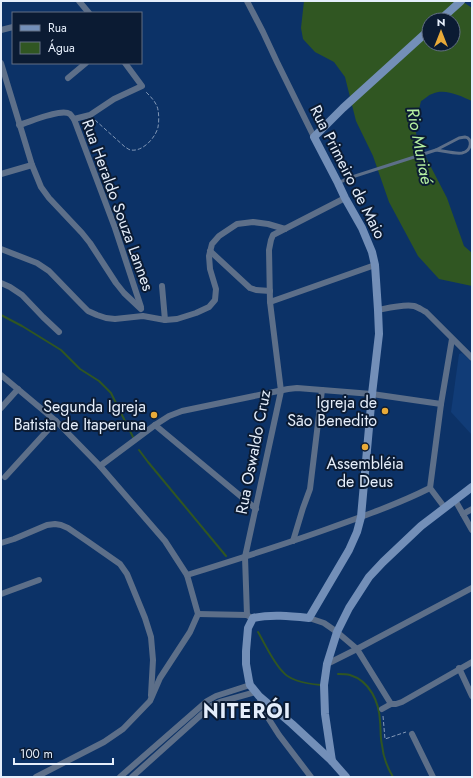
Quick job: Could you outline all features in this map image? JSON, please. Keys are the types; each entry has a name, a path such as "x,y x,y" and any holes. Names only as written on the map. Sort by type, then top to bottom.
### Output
{"main road":[{"path":"449,12 461,1"},
{"path":"314,137 343,108 421,37"},
{"name":"Rua Primeiro de Maio","path":"308,618 349,550 357,532 361,517 379,334 375,265 372,252 362,228 314,137"},
{"path":"332,761 325,714 324,685 327,664 337,632 349,608 368,577 397,548 421,526 472,487"},
{"path":"250,616 308,618"},
{"name":"Rua Oswaldo Cruz","path":"250,616 246,646 246,664 248,681 255,691"},
{"path":"255,691 332,761 346,777"}],"street":[{"path":"79,1 88,12"},
{"name":"Rua Primeiro de Maio","path":"246,1 263,32 314,137"},
{"path":"1,30 12,27"},
{"path":"1,63 19,125 41,187 49,198 90,243 116,283 127,296 141,308"},
{"path":"68,78 85,64"},
{"path":"74,119 90,115 114,99 142,86 126,64"},
{"name":"Rua Heraldo Souza Lannes","path":"19,125 58,112 71,115 74,119 108,209 143,316"},
{"path":"1,174 32,165"},
{"path":"1,249 37,263 49,271 88,311 97,315 114,319 143,316 166,320 177,319 196,314 209,307 215,300 216,289 210,269 209,256 212,244 219,236 237,224 253,222 268,224 285,229 345,198"},
{"name":"Rua Oswaldo Cruz","path":"250,616 245,557 281,390 270,302 269,258 273,235 285,229"},
{"path":"210,251 250,288 270,291"},
{"path":"270,302 375,265"},
{"path":"1,283 22,294 59,332"},
{"path":"162,286 166,320"},
{"path":"378,310 414,306 426,312 472,358"},
{"path":"445,508 430,488 441,404 452,339"},
{"path":"1,375 56,421 100,466 165,541 187,575 198,614 190,632 160,678 150,701 123,729 104,742 36,777"},
{"path":"100,466 169,416 182,411 281,390 297,388 372,394 441,404"},
{"path":"1,408 18,389"},
{"path":"293,541 310,489 322,390"},
{"path":"5,477 56,421"},
{"path":"155,425 256,509"},
{"path":"187,575 293,541 361,517 410,498 430,488"},
{"path":"455,500 472,530"},
{"path":"463,514 472,509"},
{"path":"1,543 48,525 61,525 68,528 120,564 127,574 151,637 153,660 150,701"},
{"path":"1,594 39,580"},
{"path":"327,664 357,650 472,588"},
{"path":"198,614 250,616"},
{"path":"308,618 324,623 337,632 357,650 391,704"},
{"path":"382,709 391,704 402,702 459,668 472,662"},
{"path":"459,668 472,696"},
{"path":"120,777 207,701 216,696 255,691"},
{"path":"132,777 211,706 255,691"},
{"name":"Rua Oswaldo Cruz","path":"255,691 263,710 275,729 298,762 311,777"},
{"path":"412,734 433,777"},
{"path":"143,756 148,762"}],"lane":[{"path":"338,183 352,177 436,150 459,138 467,137 470,139 472,144 468,151 462,153 436,150"}],"path":[{"path":"90,115 125,147 131,150 145,146 152,140 158,127 158,110 155,103 142,86"},
{"path":"382,709 385,740 408,732 412,734"}],"shaded area":[{"path":"462,353 472,362 472,435 451,412 459,354"}],"water":[{"name":"Rio Muriaé","path":"304,1 462,1 472,8 472,101 447,92 437,92 429,95 421,101 416,122 416,133 419,144 447,198 464,246 472,253 472,286 439,279 418,256 389,202 373,156 356,121 345,77 334,62 315,52 303,39 301,28"}],"waterway":[{"path":"1,315 61,350 80,369 99,381 111,393 133,437"},
{"path":"139,450 226,556"},
{"path":"258,632 269,653 279,668 286,675 300,682 321,685"},
{"path":"338,674 357,678 363,682 372,693 378,707 383,753 393,777"}],"place":[{"name":"Igreja de São Benedito","path":"385,411"},
{"name":"Segunda Igreja Batista de Itaperuna","path":"154,415"},
{"name":"Assembléia de Deus","path":"365,447"}],"district":[{"name":"NITERÓI","path":"247,711"}]}
